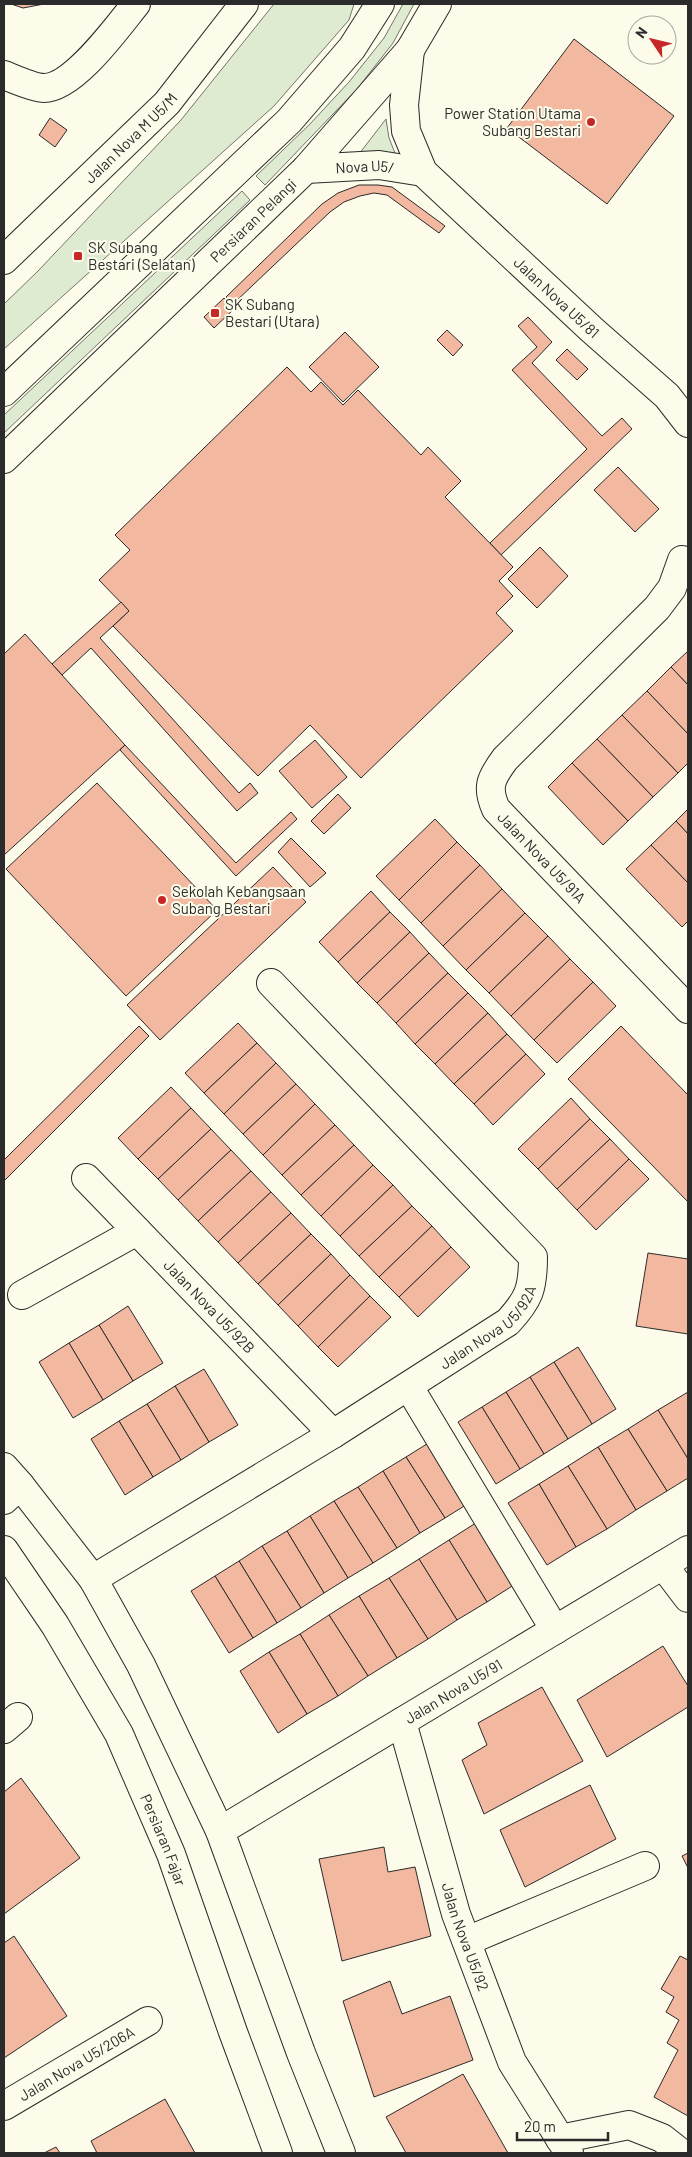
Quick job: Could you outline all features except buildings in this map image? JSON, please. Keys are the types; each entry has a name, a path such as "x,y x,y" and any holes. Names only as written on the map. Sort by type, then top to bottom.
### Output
{"street":[{"path":"4,75 44,88 60,85 79,72 136,4"},
{"name":"Jalan Nova M U5/M","path":"4,260 167,103 244,4"},
{"path":"4,392 289,121 352,48 380,4"},
{"name":"Persiaran Pelangi","path":"4,459 306,169 410,50 437,4"},
{"path":"410,50 404,105 406,132 423,172"},
{"name":"Nova U5/","path":"306,169 380,164 423,172"},
{"name":"Jalan Nova U5/81","path":"423,172 591,329 667,396 688,423"},
{"name":"Jalan Nova U5/91A","path":"682,560 672,588 657,608 505,759 496,772 491,784 491,797 496,810 683,995"},
{"name":"Jalan Nova U5/92A","path":"93,1580 409,1387 508,1322 526,1302 533,1278 533,1257 270,983"},
{"name":"Jalan Nova U5/92B","path":"86,1178 333,1434"},
{"path":"22,1296 137,1231"},
{"path":"409,1387 555,1630"},
{"path":"9,1484 93,1580 141,1665 220,1831 301,2053 341,2153"},
{"name":"Persiaran Fajar","path":"4,1550 41,1605 119,1734 171,1854 233,2032 278,2153"},
{"name":"Jalan Nova U5/91","path":"220,1831 688,1550"},
{"path":"663,1565 688,1598"},
{"path":"4,1580 41,1605"},
{"name":"Jalan Nova U5/92","path":"402,1722 456,1914 512,2062 564,2146"},
{"path":"467,1941 645,1866"},
{"name":"Jalan Nova U5/206A","path":"4,2106 148,2022"},
{"path":"564,2146 628,2125 662,2138 681,2153"}],"green space":[{"path":"274,4 354,4 349,20 274,106 4,349 4,304 38,271 181,120"},
{"path":"403,4 414,4 393,43 357,89 265,185 256,176 310,124 349,82 384,38"},
{"path":"386,119 389,138 397,158 359,154"},
{"path":"242,191 250,200 4,433 4,415"}],"place":[{"name":"Power Station Utama Subang Bestari","path":"591,122"},
{"name":"SK Subang Bestari (Selatan)","path":"78,256"},
{"name":"SK Subang Bestari (Utara)","path":"215,313"},
{"name":"Sekolah Kebangsaan Subang Bestari","path":"162,900"}]}
